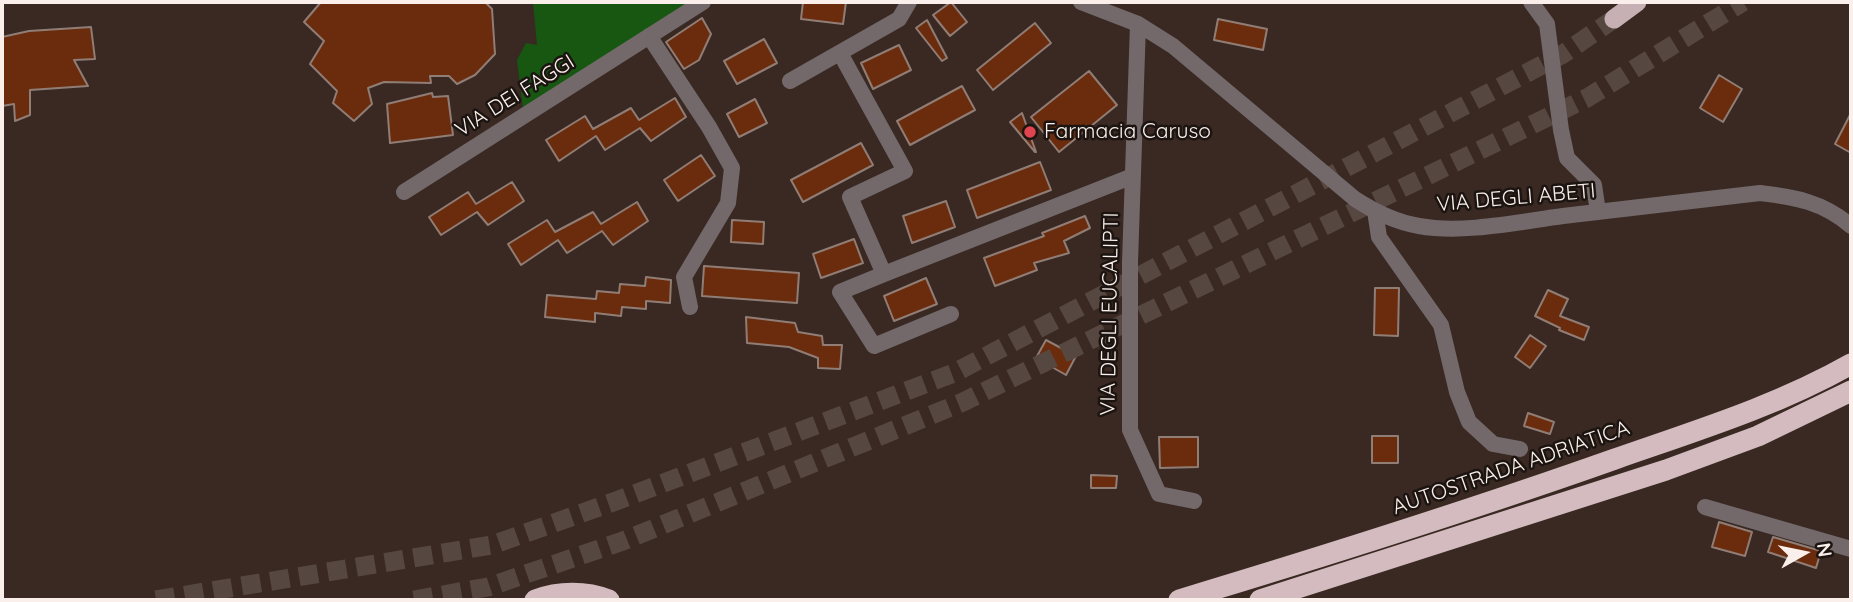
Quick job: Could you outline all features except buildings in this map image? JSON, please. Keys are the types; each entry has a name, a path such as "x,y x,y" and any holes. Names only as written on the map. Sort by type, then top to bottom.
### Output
{"highway":[{"path":"1614,19 1637,2"},
{"name":"AUTOSTRADA ADRIATICA","path":"1179,600 1577,473 1745,413 1824,379 1851,364"},
{"path":"1260,600 1666,470 1758,436 1851,391"},
{"path":"1298,600 1486,528"},
{"path":"535,600 548,595 573,593 609,600"}],"street":[{"name":"VIA DEI FAGGI","path":"404,192 703,2"},
{"path":"790,81 899,19 909,2"},
{"name":"VIA DEGLI ABETI","path":"1081,2 1138,23 1173,46 1355,199 1396,221 1444,229 1495,225 1759,192 1801,198 1838,215 1851,226"},
{"path":"1531,2 1547,24 1567,159 1594,185 1598,212"},
{"name":"VIA DEGLI EUCALIPTI","path":"1138,23 1130,430 1159,494 1194,500"},
{"path":"649,36 709,127 732,168 728,203 684,277 690,307"},
{"path":"840,53 905,171 850,197 884,274"},
{"name":"VIA DEGLI EUCALIPTI","path":"951,314 874,346 840,292 1133,177"},
{"path":"1375,211 1379,237 1441,325 1457,392 1469,422 1493,444 1520,449"},
{"path":"1705,507 1851,549"}],"green space":[{"path":"533,2 697,2 523,109 517,60 526,43 537,45"}],"tunnel":[{"path":"414,600 488,587 623,541 963,402 1587,98 1743,2"},
{"path":"156,600 492,545 954,373 1563,54 1614,19"}],"place":[{"name":"Farmacia Caruso","path":"1030,132"}]}
